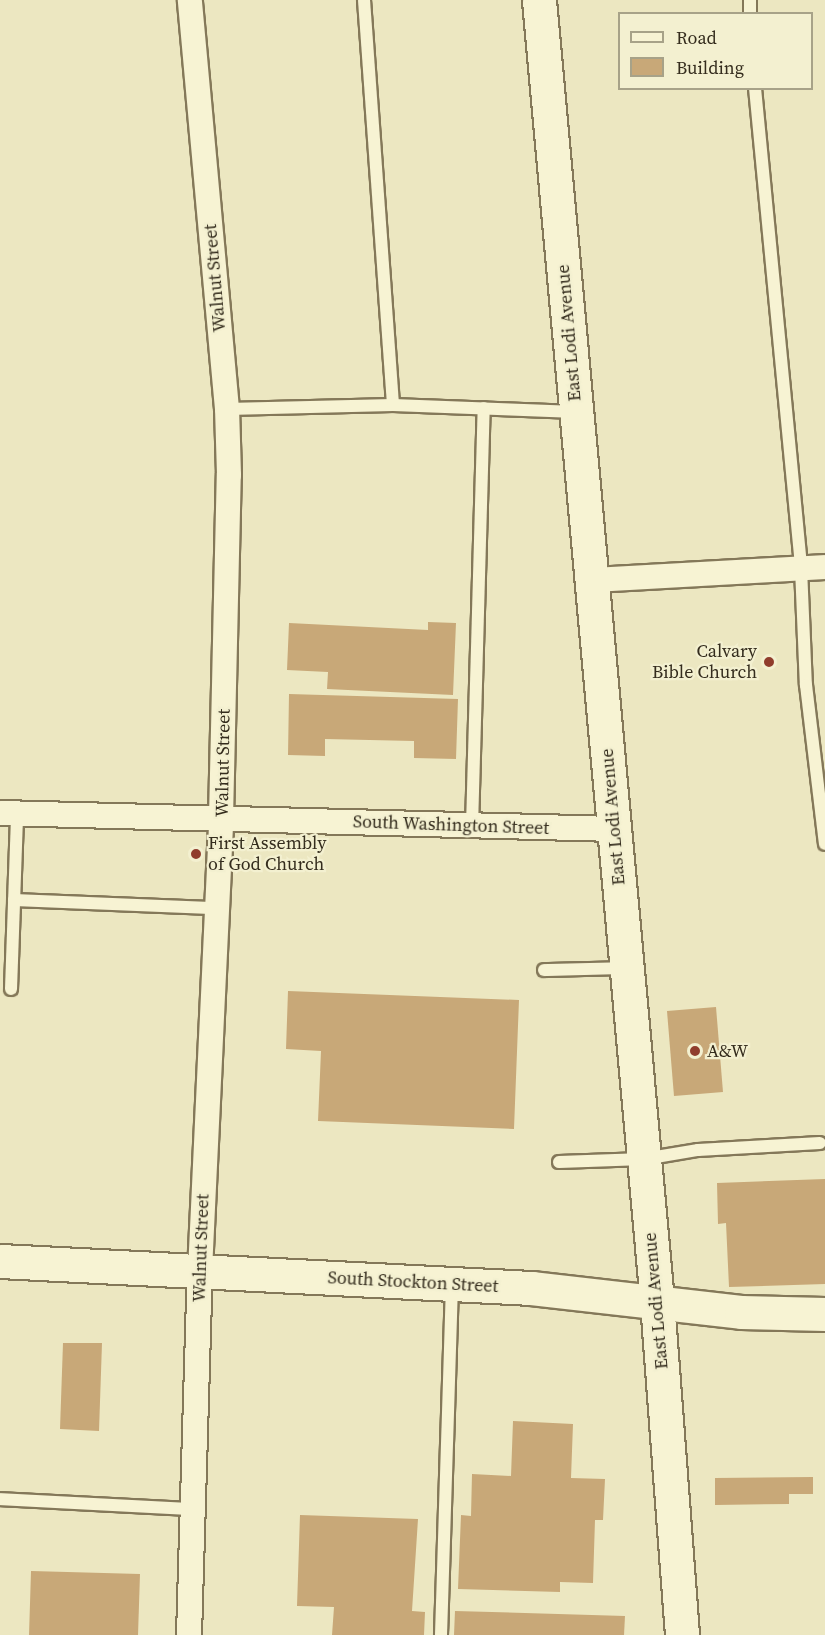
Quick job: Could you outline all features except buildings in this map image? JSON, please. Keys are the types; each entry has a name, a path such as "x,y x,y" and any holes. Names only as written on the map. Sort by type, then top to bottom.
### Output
{"main road":[{"name":"East Lodi Avenue","path":"539,0 657,1302 682,1635"},
{"name":"South Stockton Street","path":"0,1261 531,1288 741,1312 825,1314"}],"street":[{"name":"Walnut Street","path":"189,1635 200,1271 222,818 229,476 227,409 190,0"},
{"path":"592,580 825,567"},
{"name":"South Washington Street","path":"9,813 614,829"}],"lane":[{"path":"364,0 393,405"},
{"path":"755,90 801,568 806,685 825,844"},
{"path":"227,409 393,405 576,412"},
{"path":"472,827 484,408"},
{"path":"9,813 14,900 11,989"},
{"path":"14,900 217,908"},
{"path":"544,970 627,968"},
{"path":"559,1162 644,1159 698,1150 820,1143"},
{"path":"441,1635 452,1284"},
{"path":"0,1499 193,1509"}],"place":[{"name":"Calvary Bible Church","path":"769,662"},
{"name":"First Assembly of God Church","path":"196,854"},
{"name":"A&W","path":"695,1051"}]}
